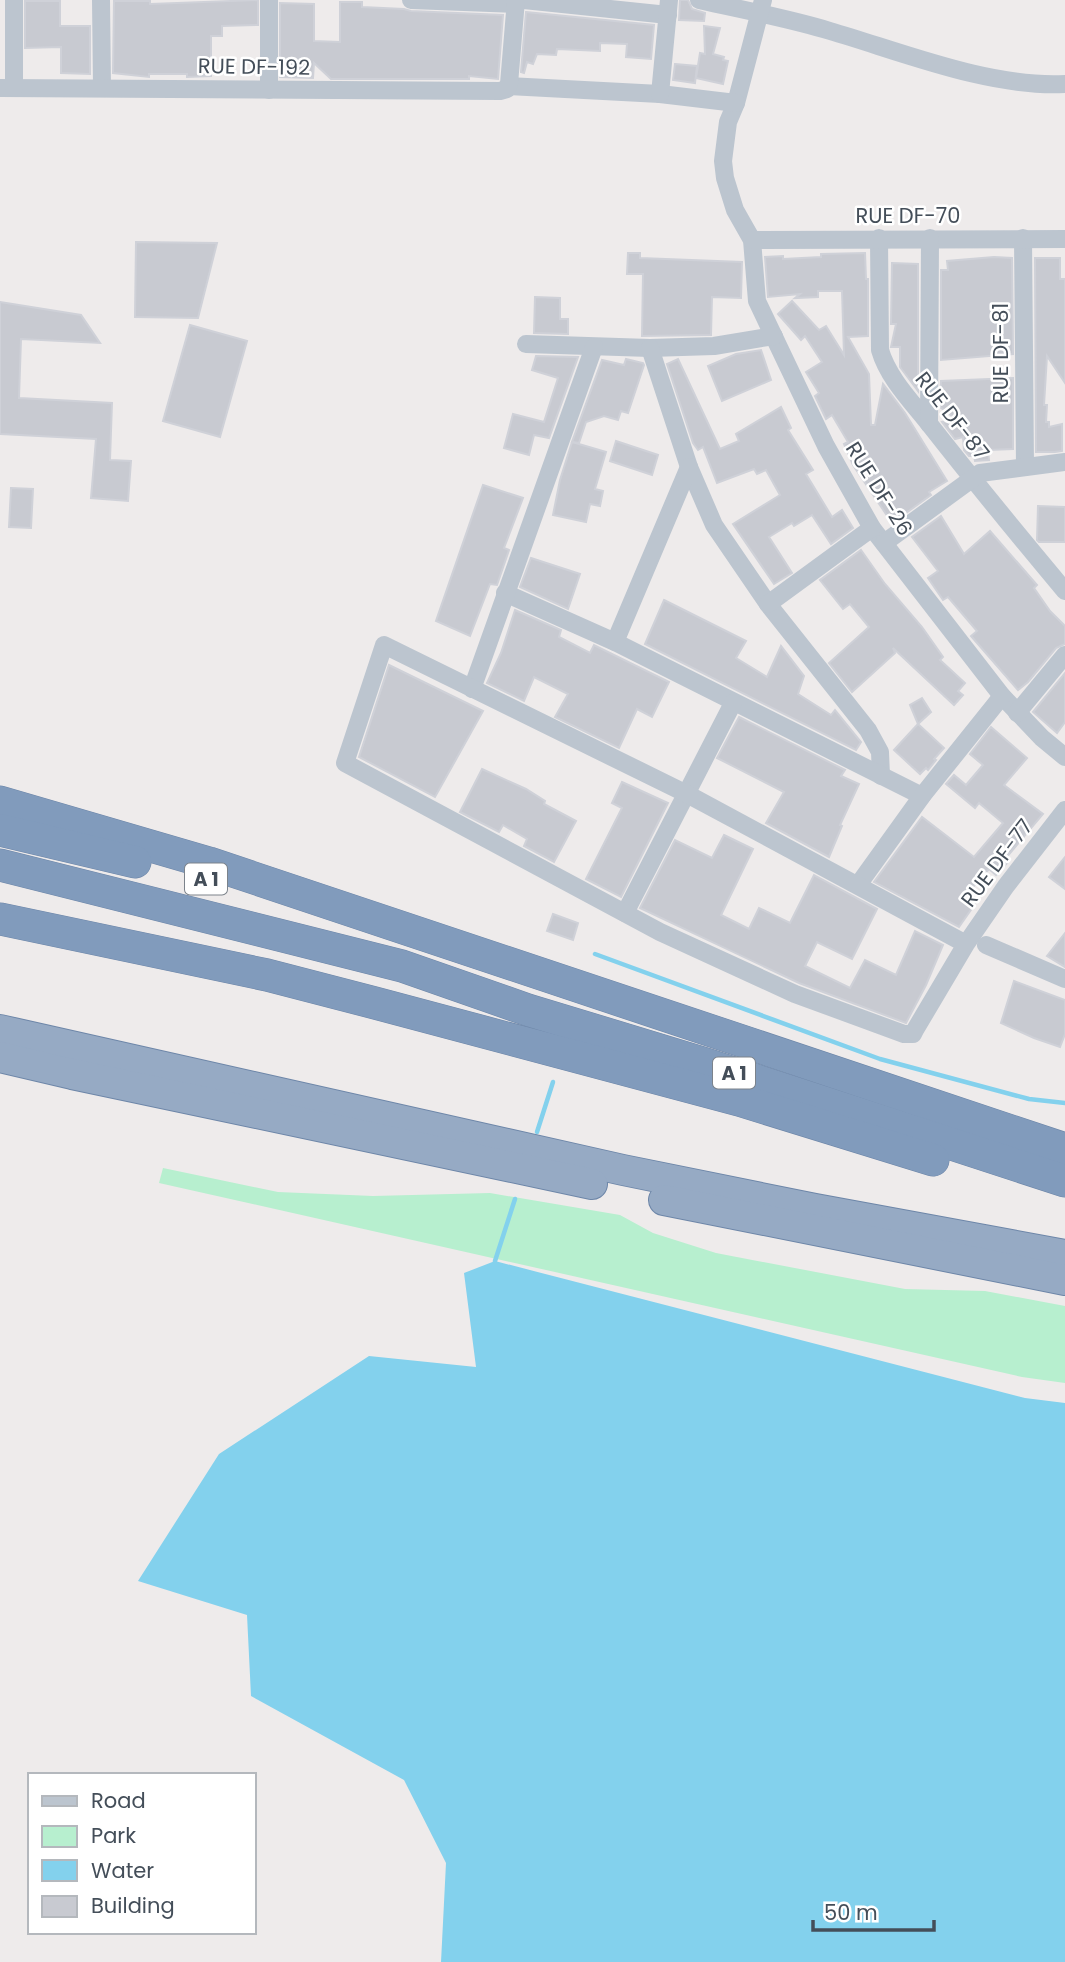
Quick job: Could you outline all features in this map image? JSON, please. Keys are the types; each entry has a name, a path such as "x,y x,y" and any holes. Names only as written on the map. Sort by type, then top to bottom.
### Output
{"highway":[{"path":"0,802 209,863 411,932"},
{"name":"A 1","path":"0,830 411,932 1064,1149"},
{"name":"A 1","path":"0,865 402,966 528,1010 719,1068 1065,1181"},
{"path":"0,919 267,975 375,1003 739,1100 1014,1185 1065,1198"},
{"path":"0,1021 75,1061"},
{"path":"0,1030 75,1061 782,1225 1065,1280"},
{"path":"0,1057 75,1061 802,1207 1065,1255"},
{"path":"0,1069 75,1061"}],"street":[{"path":"7,88 14,0"},
{"path":"100,0 102,87"},
{"path":"269,0 269,90"},
{"path":"411,0 668,7 660,94"},
{"path":"699,0 761,7 800,22 981,75 1025,83 1065,84"},
{"path":"508,87 518,1"},
{"path":"752,240 735,211 723,161 728,122 736,103 761,7"},
{"name":"RUE DF-192","path":"7,88 432,92 500,91 508,87 660,94 736,103"},
{"name":"RUE DF-87","path":"878,238 880,350 883,362 971,478 1065,591"},
{"path":"929,424 930,238"},
{"name":"RUE DF-81","path":"1023,239 1025,467"},
{"name":"RUE DF-70","path":"752,240 1065,239"},
{"name":"RUE DF-26","path":"752,240 757,301 826,446 872,528 1002,696 1042,738 1065,757"},
{"path":"526,344 650,348 714,346 774,336"},
{"path":"472,689 594,346"},
{"path":"650,348 689,467 714,525 768,604 875,741 880,752 881,776"},
{"path":"884,543 971,478 989,471 1065,462"},
{"path":"615,642 689,467"},
{"path":"768,604 872,528"},
{"path":"505,593 615,642 922,796"},
{"path":"733,703 687,794 625,913 345,763 384,645 687,794 966,944"},
{"path":"1017,713 1065,654"},
{"path":"858,885 922,796 1002,696"},
{"name":"RUE DF-77","path":"625,913 669,937 795,994 909,1035 915,1030 966,944 1006,886 1065,810"},
{"path":"986,945 1065,979"}],"green space":[{"path":"163,1168 278,1192 373,1196 490,1193 620,1215 653,1233 716,1253 905,1289 985,1291 1065,1306 1065,1383 1022,1377 159,1183"}],"water":[{"path":"495,1261 1025,1398 1065,1403 1065,1962 441,1962 446,1863 404,1780 251,1696 247,1615 138,1581 219,1454 369,1356 476,1367 464,1273"}],"building":[{"path":"258,0 258,25 222,26 222,36 211,36 211,76 149,74 149,77 113,73 114,1 150,1 150,4"},
{"path":"680,0 688,0 692,9 705,13 704,21 679,20"},
{"path":"25,1 60,1 60,26 90,26 90,74 61,73 61,47 25,48"},
{"path":"340,2 362,2 362,7 411,11 503,15 498,79 469,76 469,79 331,79 314,63 313,78 280,77 280,3 314,4 314,41 340,42"},
{"path":"526,12 654,25 651,59 626,57 627,44 600,43 600,51 557,49 556,55 537,54 533,64 527,62 524,73 521,72"},
{"path":"704,26 720,28 713,54 728,61 723,84 696,78 700,53 705,54"},
{"path":"675,64 697,66 695,83 673,80"},
{"path":"136,242 217,243 198,318 135,317"},
{"path":"628,253 640,253 640,258 742,262 741,298 712,297 711,335 642,336 643,274 627,274"},
{"path":"865,253 868,336 848,337 869,374 871,425 875,425 883,384 905,413 947,481 929,492 931,495 892,523 853,465 844,444 848,442 832,415 826,419 815,396 819,393 806,372 822,362 805,336 801,340 778,314 792,301 819,330 826,326 844,355 842,291 818,291 818,297 795,298 800,294 768,297 765,257 783,256 783,259 821,257 821,254"},
{"path":"1012,258 1013,354 941,360 941,270 948,270 947,261"},
{"path":"1035,258 1060,258 1060,279 1065,279 1065,383 1047,356 1044,405 1047,405 1046,422 1049,422 1049,427 1062,424 1062,451 1055,452 1036,452"},
{"path":"892,263 918,264 918,391 900,367 900,347 891,347 896,324 891,324"},
{"path":"535,297 560,298 560,319 568,319 568,334 534,333"},
{"path":"0,302 81,315 100,343 21,339 19,398 112,403 110,460 131,461 128,501 91,498 96,439 0,434"},
{"path":"190,325 247,341 220,437 163,421"},
{"path":"761,350 771,380 722,401 708,366 736,354"},
{"path":"536,356 578,357 549,438 534,435 529,455 504,448 513,414 544,422 558,378 532,370"},
{"path":"626,359 644,365 628,413 621,411 618,420 604,416 586,422 579,443 572,442 602,360 624,365"},
{"path":"678,359 720,449 739,441 736,434 781,407 791,428 788,430 813,470 806,474 832,517 842,510 853,528 831,544 812,515 769,537 792,573 774,584 733,524 780,495 766,470 757,474 754,469 717,483 703,447 698,450 693,443 667,364"},
{"path":"1013,378 1013,449 988,450 989,460 975,461 974,456 969,456 964,450 963,437 955,439 942,422 956,419 940,407 941,381"},
{"path":"616,441 658,455 652,475 610,461"},
{"path":"572,442 606,452 595,489 603,491 600,506 590,504 586,522 553,515"},
{"path":"483,485 523,498 504,548 509,550 497,585 490,584 470,636 436,621"},
{"path":"11,488 33,489 31,528 9,527"},
{"path":"1038,506 1065,507 1065,542 1037,540"},
{"path":"941,516 964,554 990,531 1037,585 1034,588 1050,611 1065,626 1065,644 1056,648 1018,690 971,636 977,631 948,597 943,600 928,578 938,571 912,537"},
{"path":"861,550 885,584 922,627 943,657 940,660 965,683 958,691 963,695 954,705 893,648 895,653 852,692 829,663 869,627 850,604 843,609 820,580"},
{"path":"531,558 580,574 568,609 520,587"},
{"path":"664,600 746,641 736,658 767,677 781,646 804,676 798,694 831,715 835,710 861,742 856,750 645,644"},
{"path":"515,610 561,630 559,637 590,653 594,645 669,682 652,717 637,709 619,748 555,717 568,694 534,677 524,701 487,683 501,653"},
{"path":"389,665 483,711 435,797 359,757"},
{"path":"1065,673 1065,722 1057,733 1033,712"},
{"path":"922,698 931,712 918,724 910,705"},
{"path":"739,717 845,770 841,776 859,784 829,857 766,823 784,792 717,758"},
{"path":"918,724 944,748 928,770 926,768 920,774 894,750"},
{"path":"991,727 1027,758 1004,785 1043,814 1005,859 1008,862 996,875 989,869 964,897 975,904 959,927 874,882 922,817 974,857 1003,823 979,803 975,808 946,784 954,775 966,785 983,765 970,754"},
{"path":"482,769 526,789 545,801 544,804 576,821 554,862 524,846 527,839 503,825 499,832 460,812"},
{"path":"622,782 668,803 621,897 586,879 622,808 612,803"},
{"path":"724,835 753,849 721,915 749,929 759,908 790,923 814,875 877,909 852,959 817,942 805,966 850,988 865,960 896,975 915,931 943,945 906,1023 799,983 640,908 675,840 712,858"},
{"path":"1065,857 1065,889 1049,877"},
{"path":"553,914 578,923 573,940 547,931"},
{"path":"1065,933 1065,967 1047,956"},
{"path":"1014,981 1065,1000 1065,1034 1060,1047 1001,1023"}],"waterway":[{"path":"595,954 880,1059 1029,1099 1065,1103"},
{"path":"537,1132 553,1082"},
{"path":"495,1261 515,1199"}]}
